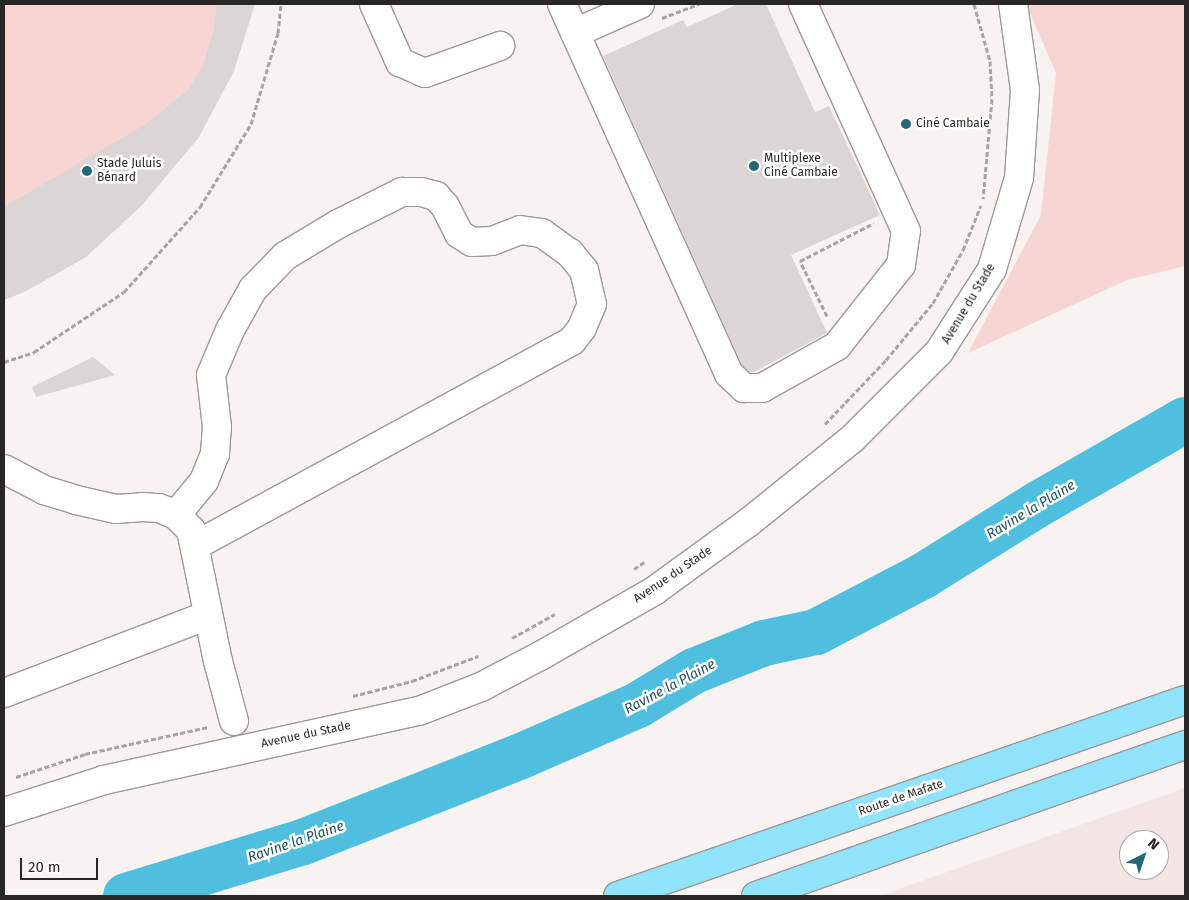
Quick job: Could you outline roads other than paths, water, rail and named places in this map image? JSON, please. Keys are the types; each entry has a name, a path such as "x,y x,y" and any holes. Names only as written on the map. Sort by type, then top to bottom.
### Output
{"highway":[{"name":"Route de Mafate","path":"618,896 1185,700"},
{"path":"756,896 1185,745"}],"street":[{"path":"374,4 400,62 425,73 500,46"},
{"path":"562,4 729,374 744,388 762,388 836,346 901,264 906,231 803,4"},
{"path":"575,33 640,4"},
{"name":"Avenue du Stade","path":"4,812 104,780 419,711 481,686 542,655 654,591 749,522 852,439 939,352 992,269 1019,178 1025,90 1013,4"},
{"path":"176,515 204,481 215,454 217,427 211,375 230,330 253,289 285,256 338,224 402,192 421,192 436,196 445,206 459,234 472,242 492,241 520,230 542,233 570,253 584,270 592,304 582,328 572,341 195,546"},
{"path":"4,469 44,490 76,500 116,509 159,508 176,515 191,530 208,615 234,721"},
{"path":"4,693 208,615"}],"waterway":[{"name":"Ravine la Plaine","path":"126,896 303,842 519,757 638,705 694,671 764,643 816,632 923,576 1040,503 1185,420"}],"place":[{"name":"Ciné Cambaie","path":"906,124"},
{"name":"Multiplexe Ciné Cambaie","path":"754,166"},
{"name":"Stade Juluis Bénard","path":"87,171"}]}
